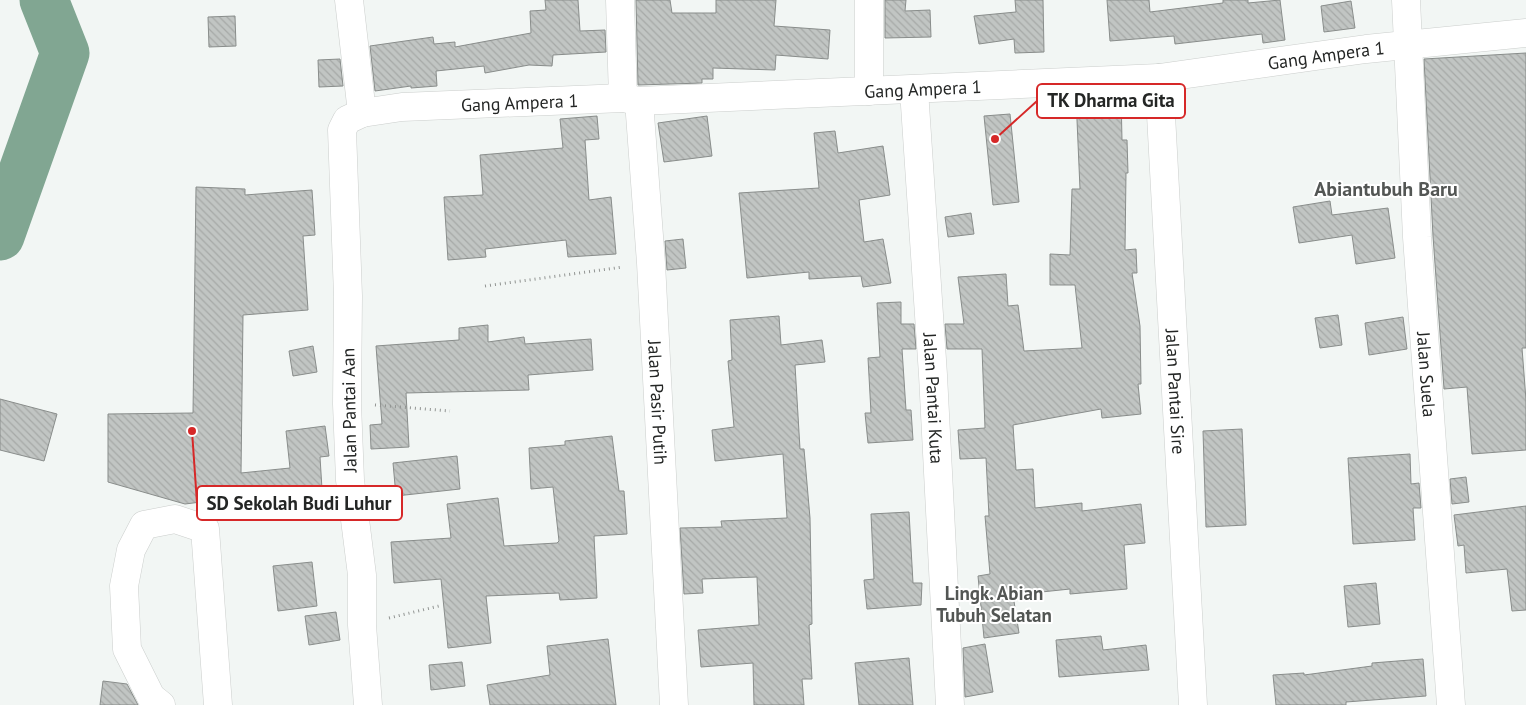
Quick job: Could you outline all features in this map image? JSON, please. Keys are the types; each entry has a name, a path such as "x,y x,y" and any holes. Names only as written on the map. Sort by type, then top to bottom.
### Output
{"street":[{"path":"349,0 362,113"},
{"name":"Jalan Pasir Putih","path":"620,0 651,263 674,705"},
{"path":"868,91 869,0"},
{"name":"Jalan Suela","path":"1406,0 1417,237 1451,705"},
{"name":"Gang Ampera 1","path":"342,144 342,130 347,120 362,113 402,107 914,90 1159,78 1408,45 1526,33"},
{"name":"Jalan Pantai Sire","path":"1159,78 1193,705"},
{"name":"Jalan Pantai Kuta","path":"914,90 933,375 950,705"},
{"name":"Jalan Pantai Aan","path":"342,144 348,286 347,404 350,480 362,575 362,625 368,705"},
{"path":"161,705 151,697 127,649 124,586 131,550 144,525 175,519 205,529 218,705"}],"path":[{"path":"485,286 651,263"},
{"path":"347,404 450,411"},
{"path":"362,625 439,606"}],"building":[{"path":"545,0 578,0 580,31 605,30 606,52 553,55 552,66 529,65 485,73 484,66 436,71 437,86 411,88 411,86 375,91 370,46 433,37 434,44 455,42 455,47 531,33 530,11 546,10"},
{"path":"636,0 670,0 672,13 716,13 716,0 776,0 774,26 830,30 828,59 776,55 775,70 713,68 713,79 702,79 702,83 638,85"},
{"path":"885,0 906,0 905,11 930,10 931,37 885,38"},
{"path":"1015,0 1043,0 1044,52 1015,53 1014,39 979,44 974,16 1016,12"},
{"path":"1107,0 1149,0 1150,12 1223,3 1223,0 1248,0 1248,3 1280,0 1285,40 1263,43 1262,34 1175,44 1174,36 1110,41"},
{"path":"1351,1 1355,28 1324,32 1321,6"},
{"path":"235,16 236,46 209,47 208,17"},
{"path":"1526,53 1526,348 1522,348 1526,400 1526,450 1472,454 1467,387 1444,389 1433,236 1424,59"},
{"path":"340,59 343,86 319,87 318,60"},
{"path":"1121,95 1122,140 1127,140 1128,173 1126,173 1125,250 1136,249 1137,273 1132,273 1140,326 1141,384 1138,384 1141,414 1102,418 1101,409 1013,425 1016,470 1033,469 1035,508 1082,503 1082,511 1141,504 1145,543 1124,545 1127,589 1070,594 1070,589 1013,595 1019,633 984,638 978,576 990,574 985,516 989,516 986,458 960,459 958,430 985,428 982,349 947,349 945,324 964,324 958,277 1006,274 1008,306 1018,305 1024,351 1082,348 1075,285 1050,285 1050,254 1070,255 1072,189 1080,189 1076,97"},
{"path":"1010,114 1019,202 993,205 984,116"},
{"path":"597,116 599,139 585,140 589,200 611,197 616,254 568,257 566,240 485,249 486,257 448,260 444,197 483,195 480,155 563,148 560,119"},
{"path":"707,116 712,156 664,162 658,123"},
{"path":"835,131 838,153 883,146 890,195 859,200 864,242 883,239 891,283 863,287 861,276 809,279 809,272 747,278 739,193 819,188 814,133"},
{"path":"196,187 245,189 245,195 312,190 315,235 303,236 308,310 243,315 241,473 290,468 286,431 325,426 329,456 320,457 322,489 241,495 241,497 185,504 108,482 108,414 193,413"},
{"path":"1330,201 1332,215 1388,208 1395,258 1356,264 1352,235 1299,243 1293,207"},
{"path":"971,213 974,234 948,237 945,217"},
{"path":"683,239 686,268 667,270 665,241"},
{"path":"901,302 901,324 914,324 916,349 902,349 906,410 911,410 913,440 868,443 865,413 871,413 868,358 880,357 877,303"},
{"path":"1338,315 1342,345 1320,348 1315,318"},
{"path":"779,316 781,345 822,340 825,362 795,365 800,449 804,449 810,518 812,624 809,625 812,679 802,679 804,705 754,705 753,663 701,667 698,630 759,625 757,577 702,579 703,593 684,594 680,528 722,527 721,521 787,518 783,454 715,461 712,430 734,427 728,361 732,360 730,320"},
{"path":"1403,317 1407,349 1369,355 1365,323"},
{"path":"488,325 488,342 524,337 525,344 591,339 593,370 528,375 529,390 406,393 409,447 371,449 370,425 382,424 376,346 459,340 459,328"},
{"path":"313,346 317,372 293,376 289,351"},
{"path":"0,399 57,414 44,461 0,450"},
{"path":"1242,429 1246,525 1206,527 1203,431"},
{"path":"612,436 619,491 624,491 627,534 594,536 597,598 560,600 559,593 486,596 491,643 448,648 441,579 394,583 391,542 451,538 447,504 498,498 504,546 557,543 559,541 553,487 531,489 529,448 565,445 565,441"},
{"path":"1410,454 1411,484 1419,483 1421,508 1413,508 1415,540 1353,544 1348,458"},
{"path":"457,456 460,489 396,496 393,463"},
{"path":"1466,477 1469,502 1452,504 1450,479"},
{"path":"1526,506 1526,610 1512,611 1507,569 1466,573 1464,545 1458,546 1454,515"},
{"path":"909,512 913,583 922,583 921,605 867,609 864,580 874,579 871,514"},
{"path":"312,562 317,606 278,611 273,566"},
{"path":"1376,583 1380,624 1348,627 1344,586"},
{"path":"336,612 340,640 309,645 305,616"},
{"path":"1101,636 1103,650 1146,645 1149,670 1059,677 1056,640"},
{"path":"608,639 616,705 490,705 487,685 550,675 547,646"},
{"path":"985,644 993,692 965,697 963,648"},
{"path":"909,658 913,705 859,705 855,663"},
{"path":"1423,659 1426,696 1346,702 1346,705 1276,705 1273,675 1304,673 1304,675 1372,666 1372,663"},
{"path":"462,662 465,686 431,690 429,665"},
{"path":"103,681 127,684 138,705 100,705"}],"waterway":[{"path":"0,236 65,53 44,0"}],"place":[{"name":"TK Dharma Gita","path":"995,139"},
{"name":"SD Sekolah Budi Luhur","path":"192,431"}],"district":[{"name":"Abiantubuh Baru","path":"1386,189"},
{"name":"Lingk. Abian Tubuh Selatan","path":"994,604"}]}
